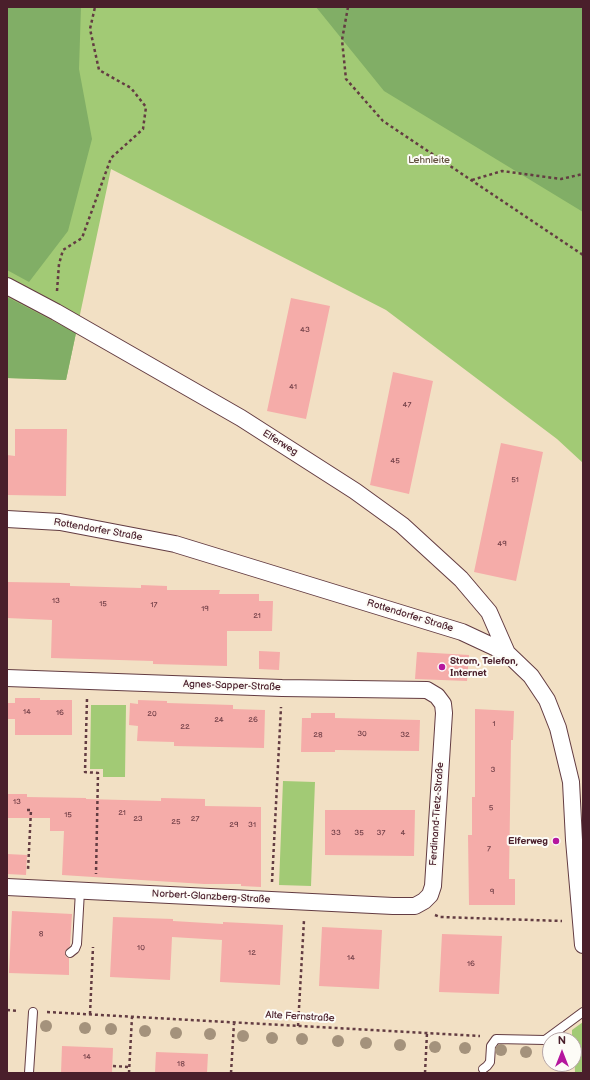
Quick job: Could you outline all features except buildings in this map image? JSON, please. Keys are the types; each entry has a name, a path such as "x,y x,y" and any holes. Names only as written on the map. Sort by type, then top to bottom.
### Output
{"street":[{"name":"Elferweg","path":"7,286 56,312 241,418 355,491 402,525 461,579 489,612 507,653"},
{"name":"Rottendorfer Straße","path":"7,519 60,522 175,544 462,632 507,653 532,676 548,700 558,728 571,782 583,945"},
{"name":"Agnes-Sapper-Straße","path":"7,678 282,688 427,690 437,696 442,704 444,713"},
{"name":"Ferdinand-Tietz-Straße","path":"415,906 424,901 430,895 433,886 444,713"},
{"name":"Norbert-Glanzberg-Straße","path":"7,887 415,906"}],"lane":[{"path":"70,953 75,949 77,944 88,891"},
{"path":"29,1073 33,1012"},
{"path":"483,1069 490,1062 491,1046 496,1039 545,1040 583,1012"}],"path":[{"path":"56,312 58,264 63,250 82,238 111,158 143,129 146,107 132,88 99,70 90,29 96,7"},
{"path":"348,7 342,40 346,79 384,121 583,254"},
{"path":"471,180 502,171 561,179 583,174"},
{"path":"87,681 85,772 98,773 88,891"},
{"path":"271,900 282,688"},
{"path":"27,810 31,810 28,888"},
{"path":"298,1026 305,902"},
{"path":"415,906 440,916 581,922"},
{"path":"90,1014 93,945"},
{"name":"Alte Fernstraße","path":"7,1010 480,1036 496,1039"},
{"path":"129,1073 132,1017"},
{"path":"231,1073 234,1023"},
{"path":"425,1073 427,1033"},
{"path":"113,1066 129,1067"}],"green space":[{"name":"Lehnleite","path":"7,7 583,7 583,463 557,439 386,310 111,169 66,380 7,378"},
{"path":"7,7 81,7 79,69 92,139 68,231 29,282 7,270"},
{"path":"316,7 583,7 583,212 384,91"},
{"path":"7,297 76,333 66,380 7,378"},
{"path":"91,705 126,705 125,777 103,777 103,769 90,769"},
{"path":"283,781 315,782 311,886 279,885"},
{"path":"583,1022 583,1073 575,1072 582,1072 582,1032 572,1032 572,1030"}],"place":[{"name":"Strom, Telefon, Internet","path":"442,667"},
{"name":"Elferweg","path":"556,841"}]}
